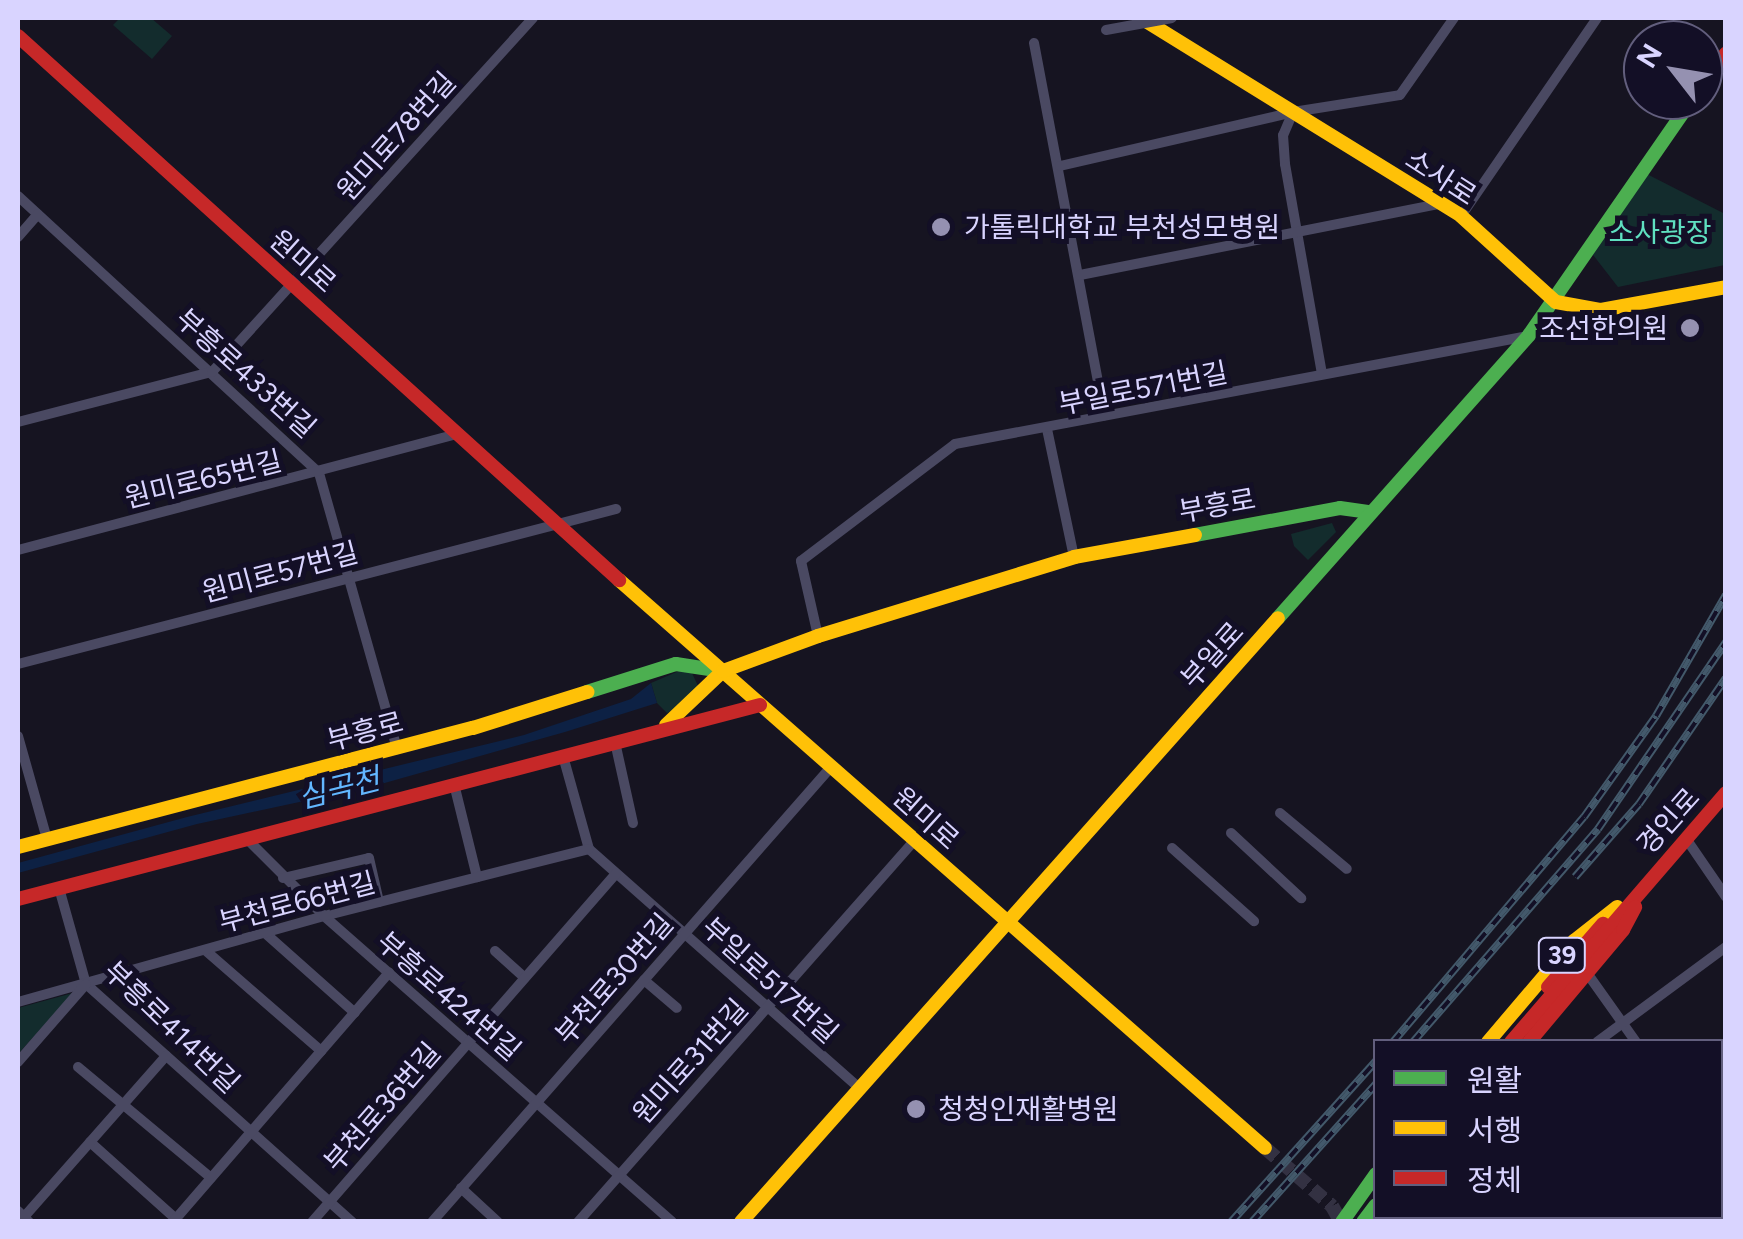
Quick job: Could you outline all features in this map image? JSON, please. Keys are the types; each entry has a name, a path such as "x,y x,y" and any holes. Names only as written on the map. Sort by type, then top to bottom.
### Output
{"street":[{"name":"원미로78번길","path":"212,372 534,18"},
{"name":"소사로","path":"1140,18 1460,216 1556,302"},
{"path":"1106,30 1172,18"},
{"path":"1060,166 1292,112 1400,95 1454,18"},
{"path":"1460,216 1597,18"},
{"name":"원미로","path":"18,37 722,672 1265,1148"},
{"path":"1034,43 1104,415"},
{"path":"1292,112 1283,135 1322,374"},
{"name":"부일로","path":"741,1222 1529,335 1556,302 1679,120"},
{"name":"부흥로433번길","path":"18,196 319,473 397,749"},
{"path":"1080,275 1438,204"},
{"path":"18,237 38,214"},
{"path":"1556,302 1602,310 1726,287"},
{"name":"부일로571번길","path":"818,636 800,561 955,444 1529,335"},
{"path":"18,422 212,372"},
{"path":"1047,429 1074,557"},
{"name":"원미로65번길","path":"18,550 457,434"},
{"name":"부흥로","path":"662,728 690,707 722,672 818,636 1074,557 1340,508 1370,512"},
{"path":"555,523 616,509"},
{"name":"원미로57번길","path":"18,664 555,523"},
{"name":"부흥로","path":"18,847 397,749 676,664 722,672"},
{"name":"부흥로","path":"18,899 760,705"},
{"path":"18,736 46,839"},
{"path":"615,742 633,823"},
{"path":"563,756 588,849"},
{"name":"부천로30번길","path":"432,1222 831,767"},
{"path":"454,784 477,877"},
{"name":"경인로","path":"1515,1039 1648,882 1686,840 1720,811 1726,793"},
{"path":"1280,812 1347,869"},
{"path":"1231,834 1301,898"},
{"name":"부흥로424번길","path":"247,840 324,916 672,1222"},
{"path":"1686,840 1726,896"},
{"name":"원미로31번길","path":"578,1222 914,841"},
{"path":"1172,848 1254,921"},
{"name":"부일로517번길","path":"588,849 860,1089"},
{"name":"부천로66번길","path":"18,1002 324,916 588,849"},
{"path":"283,878 369,858 379,902"},
{"name":"부천로36번길","path":"312,1222 616,874"},
{"name":"경인로","path":"1491,1039 1574,941 1648,882"},
{"name":"경인로","path":"1532,1039 1623,930 1648,882"},
{"name":"부흥로414번길","path":"59,888 86,984 352,1222"},
{"path":"1506,1039 1616,908"},
{"path":"265,933 355,1013"},
{"path":"1601,1039 1726,947"},
{"path":"205,950 322,1051"},
{"path":"494,952 525,978"},
{"path":"1587,973 1634,1039"},
{"path":"90,1142 174,1220 390,974"},
{"path":"644,980 678,1008"},
{"path":"18,1062 86,984"},
{"path":"24,1216 166,1056"},
{"path":"78,1066 211,1178"},
{"path":"1342,1222 1373,1178"},
{"path":"461,1188 498,1222"}],"green space":[{"path":"120,18 151,18 172,36 152,59 113,25"},
{"name":"소사광장","path":"1643,172 1725,214 1725,265 1618,287 1590,251"},
{"path":"1332,523 1336,532 1308,560 1294,546 1291,534"},
{"path":"679,671 692,673 698,686 689,702 667,713 657,703 651,683"},
{"path":"73,993 18,1054 18,1008"}],"water":[{"name":"심곡천","path":"651,683 657,703 565,732 374,786 197,824 18,873 18,863 187,817 524,735 631,699"}],"tunnel":[{"path":"1265,1148 1332,1206 1341,1222"}],"railway":[{"path":"1396,1039 1584,817 1656,716 1726,595"},
{"path":"1416,1039 1598,829 1726,642"},
{"path":"1575,877 1639,804 1726,678"},
{"path":"1231,1222 1373,1064"},
{"path":"1252,1222 1373,1087"}],"traffic: fast":[{"path":"1278,618 1529,335 1678,120"},
{"path":"1195,535 1340,508 1370,512"},
{"path":"587,692 676,664 722,671"},
{"path":"1342,1222 1373,1178"},
{"path":"1363,1222 1373,1209"}],"traffic: slow":[{"path":"1141,18 1461,216 1556,302 1601,310 1726,287"},
{"path":"666,725 723,671 818,636 1074,557 1195,535"},
{"path":"619,580 1265,1148"},
{"path":"741,1222 1278,618"},
{"path":"18,847 473,728 587,692"},
{"path":"1491,1039 1574,941 1617,907"}],"traffic: jam":[{"path":"18,36 619,580"},
{"path":"1723,57 1726,53"},
{"path":"18,899 760,705"},
{"path":"1514,1039 1726,793"},
{"path":"1532,1039 1623,930 1635,907"},
{"path":"1548,987 1603,924"}],"place":[{"name":"가톨릭대학교 부천성모병원","path":"941,227"},
{"name":"조선한의원","path":"1690,328"},
{"name":"청청인재활병원","path":"916,1109"}]}
